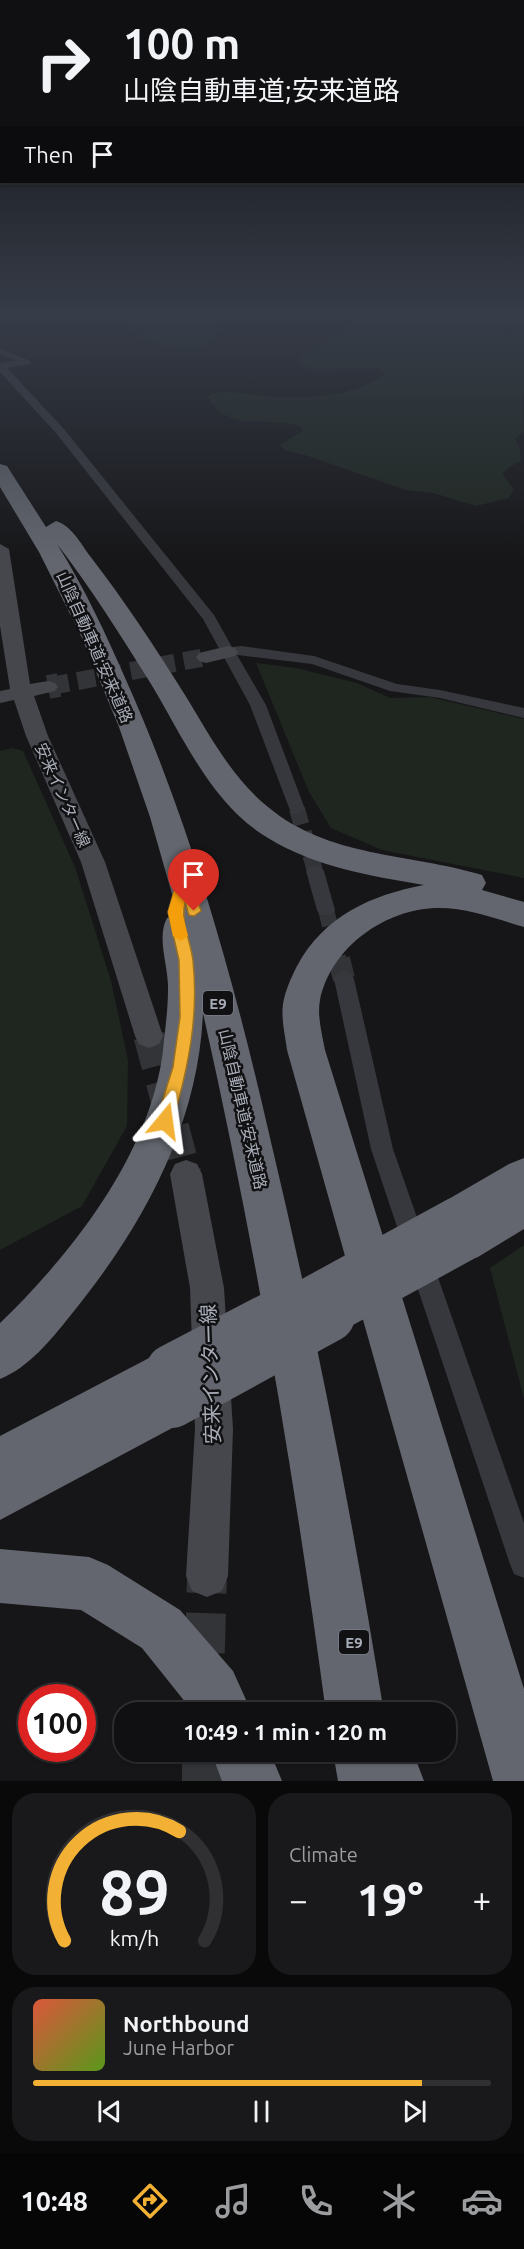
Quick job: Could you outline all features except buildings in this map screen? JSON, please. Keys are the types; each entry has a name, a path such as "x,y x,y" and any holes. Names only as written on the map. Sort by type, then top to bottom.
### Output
{"highway":[{"path":"0,459 73,549 121,616 234,794 261,817 302,843 353,860 432,874 524,898"},
{"name":"山陰自動車道;安来道路","path":"0,470 52,553 84,614 116,686 158,795 185,878 240,1089 283,1290 335,1571 353,1702"},
{"path":"0,1356 24,1334 95,1253 141,1176 165,1121 180,1067 187,1017 186,960 175,912 185,878"},
{"path":"523,1781 306,1050 302,1002 316,959 344,928 386,907 427,896 489,902 524,915"},
{"path":"459,1230 524,1177"},
{"path":"0,1495 172,1386 459,1230 524,1206"},
{"path":"0,1462 172,1386"},
{"name":"山陰自動車道;安来道路","path":"335,1571 369,1702"},
{"path":"0,1576 89,1584 161,1629 213,1691 218,1702"},
{"path":"244,1762 252,1781"},
{"path":"362,1762 365,1781"},
{"path":"385,1762 390,1781"},
{"path":"387,1762 394,1781"}],"main road":[{"name":"安来インター線","path":"0,549 9,604 14,658 11,694 36,736 92,861 149,1036"},
{"path":"206,657 228,652"},
{"path":"11,694 48,687"},
{"name":"安来インター線","path":"186,1174 207,1288 214,1429 207,1576"}],"street":[{"path":"27,396 60,431 209,618 258,705 297,809"},
{"path":"228,652 241,650 314,660 394,688 440,694 524,713"},
{"path":"315,871 326,910"},
{"path":"344,979 382,1149 524,1564"}],"shaded area":[{"path":"524,396 522,398 524,431 515,439 520,448 521,461 509,467 502,474 514,489 509,498 476,506 433,493 406,490 305,455 287,451 279,445 303,431 301,427 276,422 238,420 217,409 208,397"},
{"path":"256,663 296,668 357,683 390,698 430,697 524,719 524,878 382,850 331,828 309,792"},
{"path":"13,748 23,751 75,867 111,981 128,1060 127,1126 82,1206 0,1250 0,751"},
{"path":"524,1245 524,1399 490,1268"}],"tunnel":[{"path":"51,686 206,657"},
{"path":"48,687 59,685"},
{"path":"297,809 315,871"},
{"path":"326,910 339,961"},
{"path":"339,959 344,979"},
{"path":"149,1036 186,1174"},
{"path":"203,1702 207,1576"},
{"path":"202,1762 202,1781"}],"slow traffic":[{"path":"181,936 175,912 184,881"}],"route":[{"path":"165,1121 180,1067 187,1017 186,960 175,912 185,878 194,911"}]}
